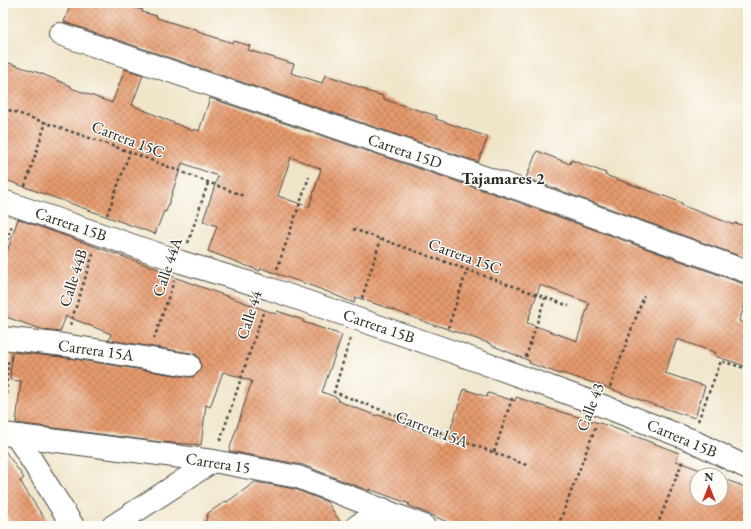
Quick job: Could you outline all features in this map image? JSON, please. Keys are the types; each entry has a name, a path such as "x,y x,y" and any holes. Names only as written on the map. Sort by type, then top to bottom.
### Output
{"street":[{"name":"Carrera 15D","path":"60,34 511,187 748,272"},
{"name":"Carrera 15B","path":"11,203 181,262 270,289 604,406 691,440 748,468"},
{"name":"Carrera 15A","path":"6,339 64,345 189,364"},
{"name":"Carrera 15","path":"8,435 213,461 298,477 424,526"},
{"path":"8,435 73,526"},
{"path":"113,526 213,461"},
{"path":"357,526 383,509"}],"path":[{"name":"Carrera 15C","path":"3,108 130,152 208,184 244,196"},
{"path":"3,252 11,203 46,122"},
{"name":"Calle 44B","path":"64,345 100,234 130,152"},
{"name":"Calle 44","path":"213,461 309,177"},
{"name":"Calle 44A","path":"147,358 208,184"},
{"name":"Carrera 15C","path":"353,229 569,306"},
{"path":"442,348 467,270"},
{"name":"Calle 43","path":"558,526 644,296"},
{"path":"494,452 545,298"},
{"path":"6,339 8,435"},
{"path":"721,361 748,369"},
{"name":"Carrera 15A","path":"334,392 529,466"}],"building":[{"path":"71,3 127,3 126,6 143,10 142,12 157,16 157,18 233,43 234,41 250,46 248,50 294,64 291,73 322,83 325,75 338,79 367,90 366,91 383,96 383,99 437,116 436,119 488,137 478,162 64,22"},
{"path":"3,61 42,74 71,86 71,88 112,103 125,69 143,75 132,105 193,131 194,129 199,131 210,98 515,201 744,284 748,284 748,297 739,321 748,324 748,367 715,356 716,353 677,339 665,373 705,386 695,418 597,384 561,373 560,374 529,363 530,361 491,344 356,297 354,303 323,290 261,268 260,271 208,251 217,226 203,221 218,176 182,163 166,212 164,211 155,234 3,179","holes":["291,157 321,169 309,207 278,196","540,285 589,303 577,341 527,323"]},
{"path":"537,151 570,164 571,160 606,173 605,175 682,203 681,205 734,225 735,223 748,227 748,259 526,178"},
{"path":"18,219 172,274 171,276 276,314 277,311 303,320 303,322 342,335 322,392 338,398 338,401 377,416 378,415 407,424 406,426 447,440 464,389 487,397 488,393 515,401 516,397 606,425 679,453 676,461 692,467 689,467 689,507 729,507 729,481 748,488 748,515 744,526 457,526 408,505 410,504 369,489 370,491 359,487 303,465 229,451 252,381 223,372 210,407 206,405 201,445 160,442 16,423 21,381 10,380 12,352 62,357 187,377 193,377 198,373 201,367 200,360 197,355 109,340 111,334 66,316 60,332 44,330 3,316 3,264"},
{"path":"3,448 24,478 20,481 49,526 13,526 3,511"},
{"path":"255,482 295,489 327,502 343,526 204,526 208,513 226,501 227,502"}],"district":[{"name":"Tajamares 2","path":"503,178"}]}
